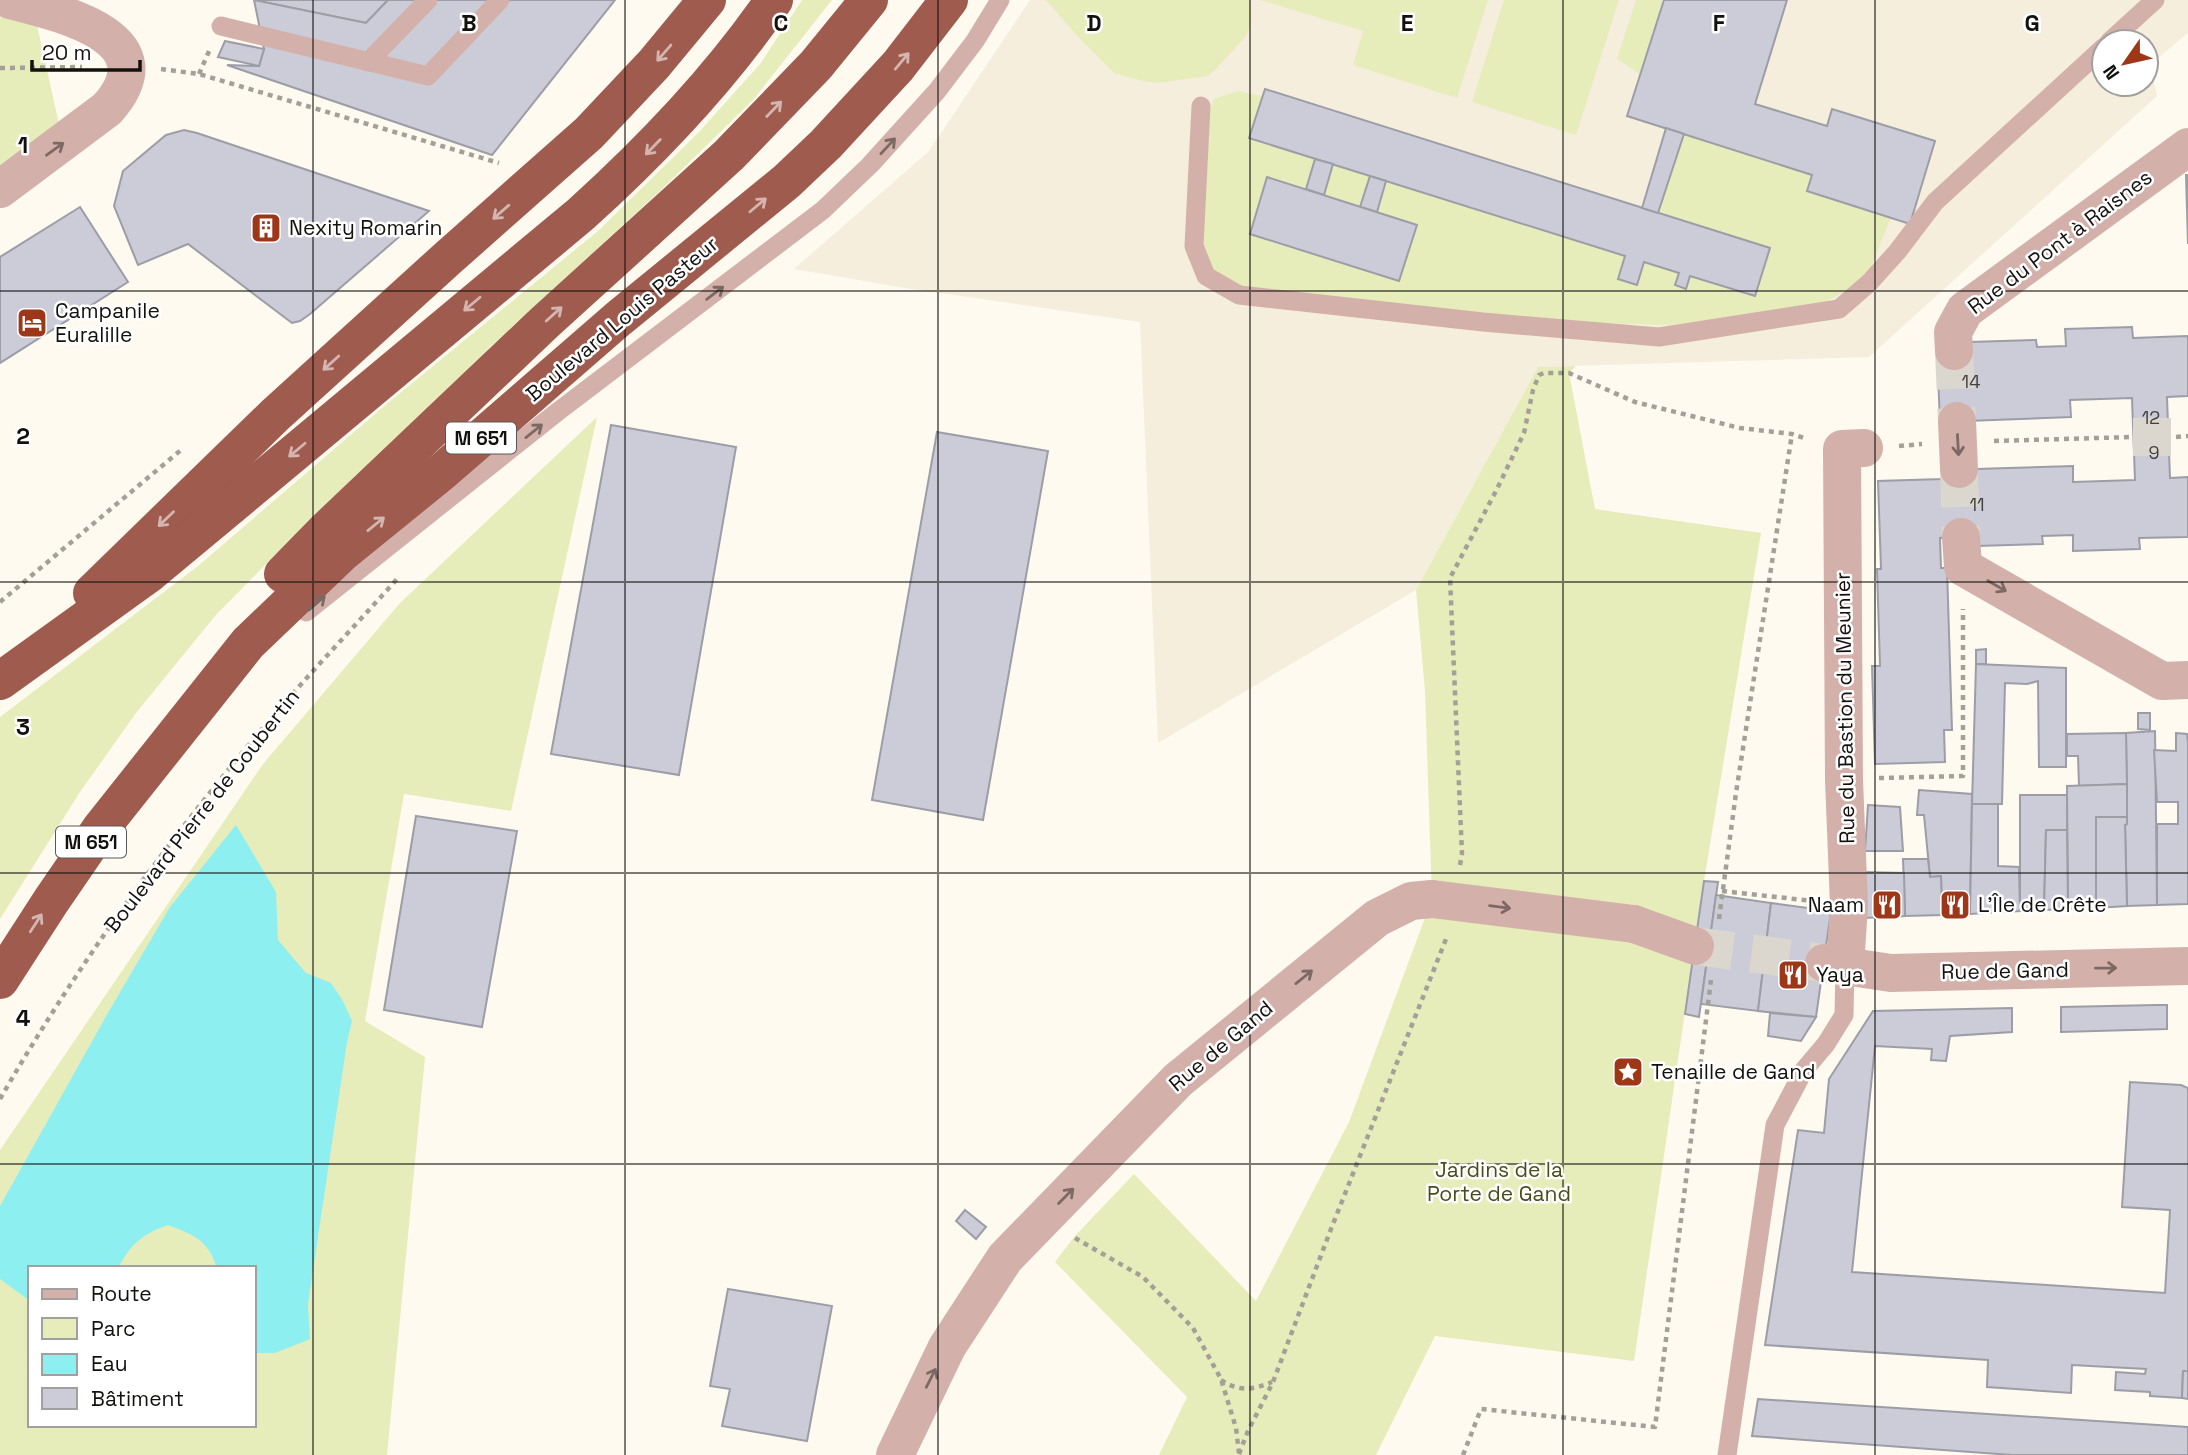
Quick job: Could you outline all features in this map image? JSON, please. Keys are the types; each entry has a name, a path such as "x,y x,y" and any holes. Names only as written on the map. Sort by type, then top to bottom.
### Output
{"highway":[{"path":"13,672 144,540 267,423 589,133 654,64 707,0"},
{"path":"13,672 150,573 581,214 637,163 688,109 774,0"},
{"path":"192,712 237,629 298,558 544,323 729,156 816,65 869,0"},
{"name":"Boulevard Louis Pasteur","path":"192,712 248,643 342,553 443,471 618,319 787,181 826,144 898,66 949,0"},
{"name":"M 651","path":"0,981 94,838 192,712"}],"street":[{"path":"0,189 107,109 118,97 126,81 127,66 121,49 107,36 52,11 10,0"},
{"name":"Rue du Pont à Raisnes","path":"1954,351 1952,332 1965,310 2188,147"},
{"name":"Rue du Bastion du Meunier","path":"1834,965 1849,905 1844,780 1853,449"},
{"path":"1962,552 2162,681 2188,680"},
{"name":"Rue de Gand","path":"895,1455 900,1439 947,1347 1005,1258 1178,1080 1377,918 1411,901 1440,916 1634,924 1695,946"},
{"name":"Rue de Gand","path":"1834,965 1891,973 2188,967"}],"lane":[{"path":"368,62 428,0"},
{"path":"230,28 428,76 500,0"},
{"path":"192,712 336,587 564,407 823,210 870,165 937,91 975,41 1000,0"},
{"path":"2124,28 2155,0"},
{"path":"1201,106 1194,246 1206,276 1239,295 1483,322 1659,337 1839,309 1869,283 1897,252 1935,202 2090,60"},
{"path":"1727,1455 1775,1125 1804,1070 1826,1044 1844,1015 1834,965"}],"path":[{"path":"0,68 127,66 199,74 500,164"},
{"path":"1460,867 1462,854 1450,578 1524,433 1533,390 1539,376 1544,373 1569,373 1635,402 1740,428 1792,434 1853,449"},
{"path":"1792,434 1722,894 1818,902"},
{"path":"2176,437 2188,436"},
{"path":"1958,444 2133,438"},
{"path":"1844,780 1964,776 1962,552"},
{"name":"Boulevard Pierre de Coubertin","path":"0,1099 82,966 160,856 264,727 374,604"},
{"path":"1239,1455 1273,1382 1331,1229 1445,946 1440,916"},
{"path":"1463,1455 1482,1409 1655,1427 1708,1005"},
{"path":"1048,1214 1074,1237 1143,1277 1193,1328 1221,1380 1236,1428 1239,1455"},
{"path":"1221,1380 1232,1387 1243,1389 1257,1389 1273,1382"}],"shaded area":[{"path":"1030,0 2188,0 2188,33 2160,57 2160,28 2090,28 2090,98 2155,98 1869,357 1538,367 1416,590 1158,743 1140,322 794,269 929,151"}],"green space":[{"path":"802,0 832,0 754,99 660,191 489,348 431,408 269,561 215,616 136,713 80,792 0,919 0,717 198,566 383,407 598,231 699,132 760,64"},
{"path":"1046,0 1251,0 1251,24 1247,35 1208,76 1158,83 1114,73"},
{"path":"1260,0 1488,0 1457,98 1353,65 1363,31"},
{"path":"1504,0 1619,0 1576,135 1472,102"},
{"path":"1636,0 1664,0 1640,74 1617,59"},
{"path":"0,17 37,25 59,124 0,167"},
{"path":"1237,91 1262,96 1249,139 1315,159 1306,189 1267,178 1250,234 1398,281 1416,225 1377,212 1386,181 1679,273 1675,285 1690,276 1754,296 1770,248 1658,213 1684,134 1812,175 1807,191 1891,217 1870,270 1861,283 1825,302 1780,312 1667,325 1566,322 1246,288 1214,272 1203,249 1209,112 1214,99"},
{"path":"1333,164 1370,176 1360,207 1324,195"},
{"name":"Jardins de la Porte de Gand","path":"1576,366 1569,373 1595,509 1761,533 1704,881 1634,1361 1435,1336 1376,1455 1159,1455 1187,1397 1055,1262 1074,1237 1134,1174 1256,1301 1349,1122 1432,899 1425,691 1416,590 1538,367"},
{"path":"597,417 511,811 404,794 365,1021 425,1057 387,1455 0,1455 0,1150 263,764 400,603"}],"water":[{"path":"236,825 276,892 278,940 306,973 331,983 352,1021 308,1304 310,1339 275,1353 256,1353 256,1266 216,1266 209,1251 199,1240 168,1225 138,1241 119,1266 28,1266 28,1300 0,1279 0,1206 170,907"}],"building":[{"path":"254,0 388,0 366,23"},
{"path":"254,0 366,23 388,0 615,0 492,155 227,65 259,66 264,49"},
{"path":"1664,0 1787,0 1755,104 1827,126 1832,109 1935,141 1910,224 1807,191 1812,175 1627,116"},
{"path":"225,41 264,49 259,66 218,57"},
{"path":"1265,89 1770,248 1755,296 1690,276 1686,289 1675,285 1679,273 1644,262 1637,285 1618,279 1625,256 1249,138"},
{"path":"1666,128 1684,134 1658,213 1642,208"},
{"name":"Nexity Romarin","path":"184,130 429,211 310,314 292,323 188,244 138,265 114,206 123,171 166,135"},
{"path":"1315,159 1333,164 1324,195 1306,189"},
{"path":"2186,175 2188,175 2188,244"},
{"path":"1370,176 1386,181 1377,212 1360,207"},
{"path":"1267,177 1417,225 1399,281 1250,234"},
{"name":"Campanile Euralille","path":"80,207 128,282 0,363 0,257"},
{"path":"2132,327 2133,338 2188,336 2188,396 2167,397 2170,478 2188,477 2188,537 2139,538 2140,549 2073,551 2073,535 2042,536 2043,544 1977,546 1961,537 1940,538 1941,568 1947,568 1952,730 1944,730 1945,762 1875,764 1872,666 1880,666 1878,481 1943,479 1943,470 2073,466 2073,482 2135,480 2132,398 2070,400 2071,417 1940,422 1937,352 1970,342 2036,340 2037,347 2066,346 2065,329"},
{"path":"611,425 736,447 679,775 551,754"},
{"path":"937,432 1048,451 983,820 872,800"},
{"path":"1986,649 1986,664 1976,664 1976,650"},
{"path":"1976,664 2066,668 2066,767 2039,767 2038,681 2027,684 2005,683 2002,804 1972,804"},
{"path":"2138,713 2150,713 2150,730 2138,729"},
{"path":"2155,731 2157,905 2127,906 2126,733"},
{"path":"2126,733 2127,784 2079,786 2078,756 2067,756 2067,734"},
{"path":"2176,733 2187,734 2188,743 2188,904 2157,905 2157,824 2178,824 2178,802 2157,802 2154,750 2176,751"},
{"path":"2127,784 2127,817 2096,817 2096,908 2068,909 2067,786"},
{"path":"1919,790 1972,794 1970,914 1942,915 1941,876 1930,877 1924,815 1917,815"},
{"path":"2020,795 2067,795 2067,830 2046,830 2044,910 2020,911"},
{"path":"1972,804 1998,804 1998,866 2019,867 2020,911 1970,914"},
{"path":"1868,805 1900,807 1903,851 1865,851"},
{"path":"416,816 517,831 482,1027 384,1010"},
{"path":"2096,817 2127,817 2127,906 2096,908"},
{"path":"2046,830 2067,830 2068,909 2044,910"},
{"path":"1903,859 1928,859 1930,877 1941,876 1942,915 1905,916"},
{"path":"1864,872 1904,873 1905,916 1864,918"},
{"path":"1704,881 1718,882 1699,1017 1685,1014"},
{"path":"1716,895 1771,903 1758,1011 1701,1004"},
{"path":"1771,903 1831,911 1816,1017 1758,1011"},
{"path":"2167,1005 2167,1029 2061,1032 2061,1007"},
{"path":"2012,1008 2012,1032 1950,1036 1946,1061 1931,1060 1932,1049 1875,1046 1852,1272 2165,1293 2170,1210 2122,1207 2130,1082 2181,1085 2188,1088 2188,1371 2183,1371 2182,1398 2150,1396 2150,1392 2115,1390 2116,1372 2145,1374 2146,1369 2072,1365 2071,1393 1987,1387 1988,1360 1765,1345 1798,1130 1824,1133 1829,1079 1873,1011"},
{"path":"1770,1013 1816,1017 1801,1041 1768,1036"},
{"path":"965,1210 986,1227 976,1239 956,1221"},
{"path":"728,1289 832,1306 807,1441 722,1426 730,1389 710,1386"},
{"path":"2183,1371 2188,1371 2188,1399 2182,1398"},
{"path":"1758,1399 2188,1427 2188,1455 2012,1455 1752,1436"}],"tunnel":[{"path":"1954,351 1957,421"},
{"path":"2133,437 2176,437"},
{"path":"1959,469 1961,537"},
{"path":"1695,946 1824,963"}],"place":[{"name":"Nexity Romarin","path":"266,228"},
{"name":"Campanile Euralille","path":"32,323"},
{"name":"Naam","path":"1887,905"},
{"name":"L'Île de Crête","path":"1955,905"},
{"name":"Yaya","path":"1793,975"},
{"name":"Tenaille de Gand","path":"1628,1072"}]}
